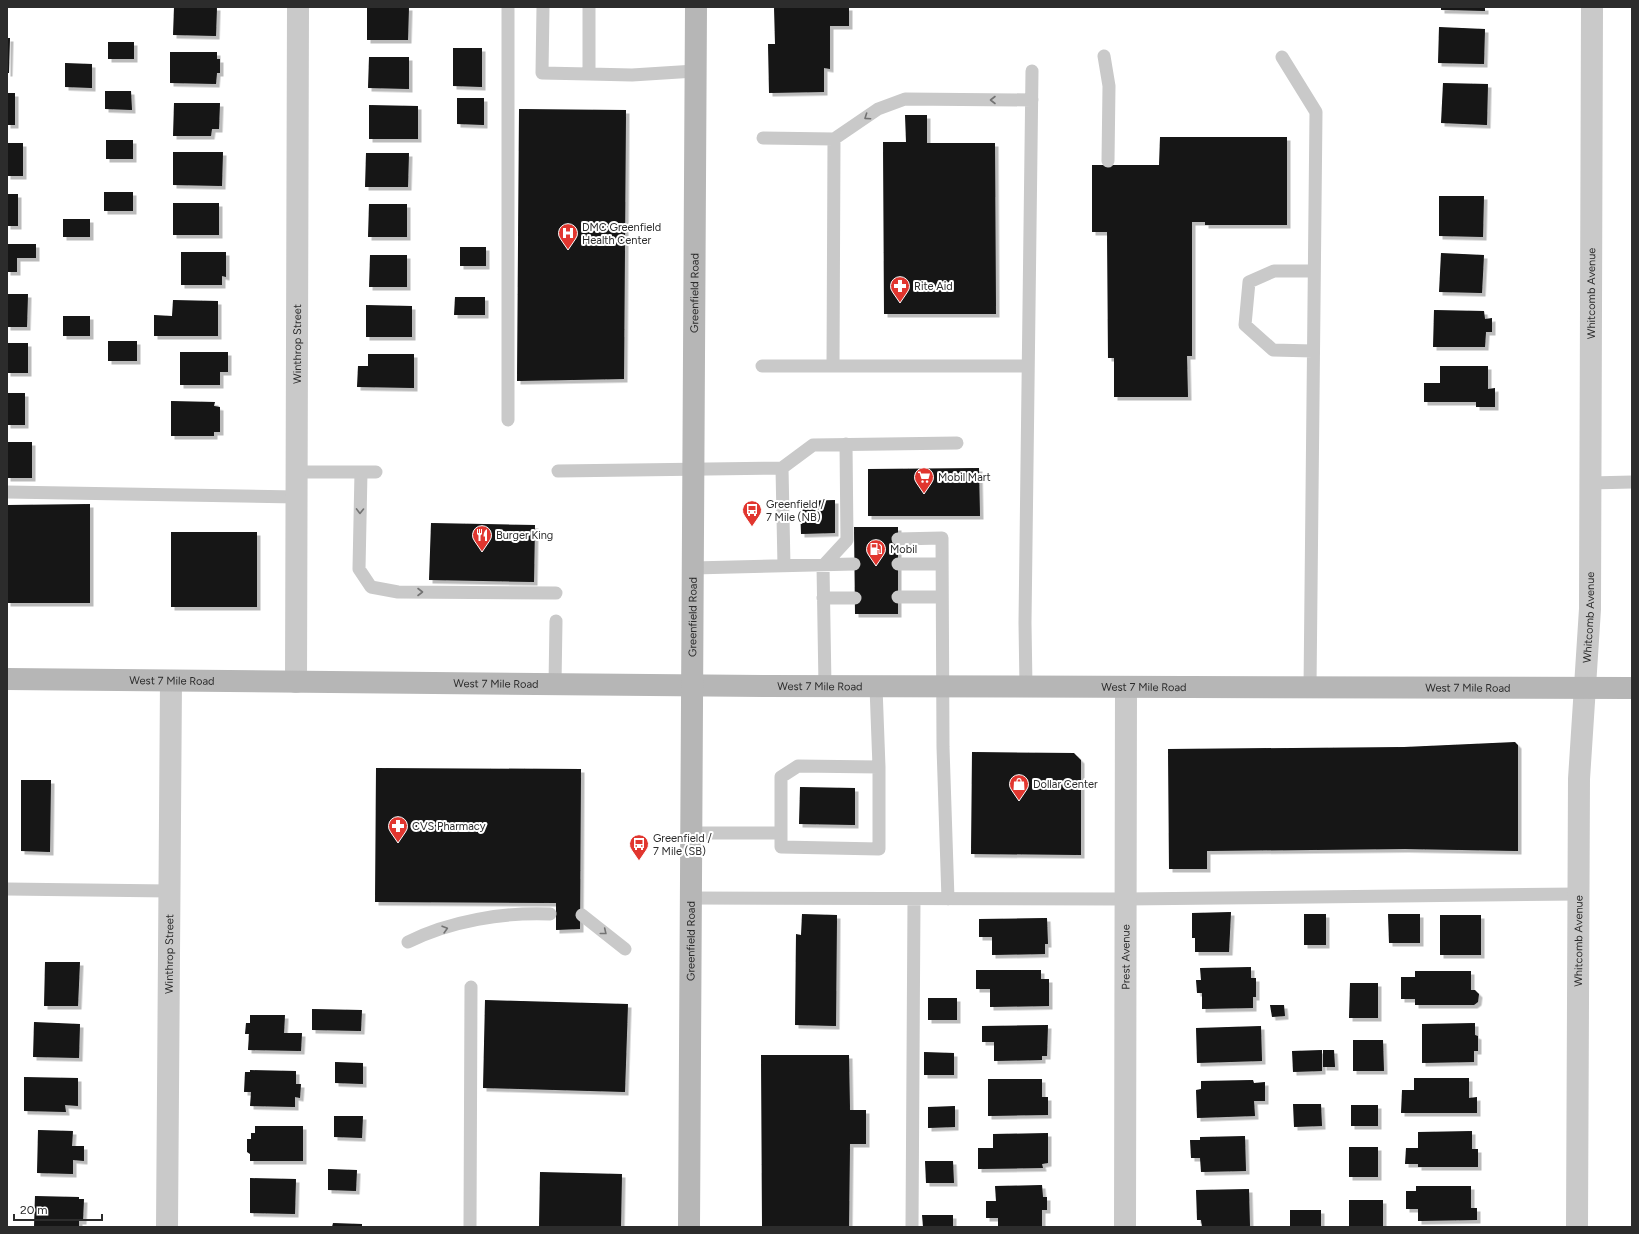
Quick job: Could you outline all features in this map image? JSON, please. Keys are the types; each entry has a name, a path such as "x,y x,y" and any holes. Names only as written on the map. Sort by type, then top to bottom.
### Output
{"main road":[{"name":"Greenfield Road","path":"690,1227 696,7"},
{"name":"West 7 Mile Road","path":"7,679 692,686 1632,688"}],"street":[{"name":"Winthrop Street","path":"296,682 298,7"},
{"name":"Whitcomb Avenue","path":"1577,1227 1579,778 1590,609 1592,7"},
{"name":"Winthrop Street","path":"167,1227 171,681"},
{"name":"Prest Avenue","path":"1124,1227 1126,688"}],"lane":[{"path":"508,7 508,420"},
{"path":"543,7 542,73 632,75 695,71"},
{"path":"589,7 589,74"},
{"path":"1104,56 1109,86 1108,161"},
{"path":"1282,57 1316,112 1310,688"},
{"path":"1026,687 1025,623 1032,71"},
{"path":"763,138 834,139 878,109 905,99 1032,100"},
{"path":"833,366 834,139"},
{"path":"1313,351 1273,350 1245,326 1249,282 1274,271 1314,271"},
{"path":"762,366 1028,366"},
{"path":"558,471 782,468 813,445 957,443"},
{"path":"825,686 823,566 850,540 846,444"},
{"path":"782,468 784,566"},
{"path":"297,472 376,472"},
{"path":"361,472 359,569 371,587 398,592 556,593"},
{"path":"1590,482 1632,482"},
{"path":"7,492 297,497"},
{"path":"898,539 942,538 942,686 948,899"},
{"path":"693,568 823,566 854,564"},
{"path":"898,564 942,564"},
{"path":"898,597 942,597"},
{"path":"823,598 855,598"},
{"path":"555,684 556,621"},
{"path":"876,687 879,767 879,849 781,848 781,777 798,766 879,767"},
{"path":"692,833 781,833"},
{"path":"7,889 169,892"},
{"path":"691,898 1125,899 1579,894"},
{"path":"912,1227 914,899"},
{"path":"408,942 422,935 465,923 524,913 550,914"},
{"path":"582,915 625,949"},
{"path":"470,1227 471,987"}],"building":[{"path":"174,7 217,7 216,36 173,35"},
{"path":"367,7 409,7 408,40 367,40"},
{"path":"774,7 849,7 849,26 830,26 830,69 824,68 824,92 769,93 768,44 775,44"},
{"path":"1441,7 1485,7 1485,11 1441,10"},
{"path":"1439,27 1485,29 1484,64 1438,63"},
{"path":"7,38 10,38 9,73 7,73"},
{"path":"108,42 134,42 134,59 108,59"},
{"path":"453,48 482,48 482,87 453,86"},
{"path":"170,52 217,52 217,59 220,59 220,73 217,73 216,84 170,83"},
{"path":"369,57 409,57 409,89 368,88"},
{"path":"65,63 92,64 92,88 65,87"},
{"path":"1443,83 1488,84 1487,125 1441,123"},
{"path":"105,91 131,91 132,110 105,109"},
{"path":"7,93 15,93 15,125 7,125"},
{"path":"457,98 484,98 484,125 457,124"},
{"path":"174,103 220,103 219,129 212,129 211,136 173,136"},
{"path":"369,105 418,106 418,139 369,139"},
{"name":"DMC Greenfield Health Center","path":"519,109 626,110 624,379 517,381"},
{"path":"905,115 927,115 927,143 995,143 996,314 884,314 883,142 906,142"},
{"path":"1160,137 1287,137 1287,225 1205,225 1205,222 1192,222 1192,356 1187,356 1188,397 1114,397 1114,358 1108,358 1107,232 1092,232 1092,165 1159,165"},
{"path":"106,140 133,140 133,159 106,159"},
{"path":"7,143 23,143 23,176 7,176"},
{"path":"173,152 223,152 222,186 173,185"},
{"path":"366,153 409,153 408,187 365,187"},
{"path":"104,192 133,192 133,211 104,211"},
{"path":"7,194 18,194 18,226 7,226"},
{"path":"1439,196 1484,196 1483,237 1439,236"},
{"path":"173,203 219,203 219,235 173,235"},
{"path":"369,204 407,204 407,237 368,237"},
{"path":"63,219 90,219 90,237 63,237"},
{"path":"7,244 36,244 36,258 17,258 17,272 7,272"},
{"path":"460,247 486,247 486,266 460,266"},
{"path":"181,252 226,252 226,277 222,276 222,285 181,285"},
{"path":"1441,253 1484,255 1482,293 1439,292"},
{"path":"370,255 407,255 407,287 369,287"},
{"path":"7,294 28,294 27,327 7,327"},
{"path":"455,297 485,297 485,315 454,315"},
{"path":"173,300 218,301 218,336 154,336 154,315 172,316"},
{"path":"366,305 412,306 412,337 366,337"},
{"path":"1434,310 1484,311 1485,319 1492,318 1492,332 1486,332 1485,347 1433,347"},
{"path":"63,316 90,316 90,336 63,336"},
{"path":"108,341 137,341 137,361 108,361"},
{"path":"7,343 28,343 28,373 7,373"},
{"path":"180,352 228,352 228,372 220,372 220,385 180,385"},
{"path":"368,354 414,354 414,388 357,387 358,366 368,366"},
{"path":"1440,366 1488,366 1488,389 1495,388 1495,407 1476,407 1476,402 1424,402 1424,383 1440,383"},
{"path":"7,393 25,393 25,425 7,425"},
{"path":"171,401 215,402 214,406 220,407 220,432 214,432 214,436 171,436"},
{"path":"7,442 32,442 32,478 7,478"},
{"path":"979,468 980,516 868,516 868,469"},
{"path":"835,500 835,533 801,534 800,501"},
{"path":"90,504 90,603 7,603 7,505"},
{"path":"431,523 535,525 534,582 429,580"},
{"path":"854,527 898,527 898,614 855,614"},
{"path":"171,532 257,532 257,607 171,607"},
{"path":"1515,742 1518,745 1518,851 1405,849 1207,851 1207,869 1169,869 1168,749 1404,747"},
{"path":"972,752 1074,753 1081,760 1081,855 971,854"},
{"path":"376,768 581,769 580,929 556,930 556,903 375,902"},
{"path":"21,780 51,780 50,852 21,851"},
{"path":"800,787 855,788 855,825 799,824"},
{"path":"1231,912 1229,952 1195,952 1195,938 1192,938 1192,913"},
{"path":"802,914 837,915 836,1026 795,1025 796,934 801,935"},
{"path":"1304,914 1326,914 1326,945 1304,945"},
{"path":"1388,914 1420,914 1420,943 1389,943"},
{"path":"1440,915 1481,915 1481,955 1440,955"},
{"path":"1047,918 1048,944 1045,944 1045,954 992,955 992,937 979,937 979,919"},
{"path":"45,962 80,962 78,1006 44,1006"},
{"path":"1251,967 1251,978 1256,978 1256,997 1253,997 1253,1008 1202,1009 1202,993 1197,993 1196,980 1201,980 1200,968"},
{"path":"976,970 1041,970 1041,979 1049,979 1049,1006 990,1007 990,989 976,989"},
{"path":"1415,971 1471,971 1471,990 1475,990 1479,994 1478,1002 1474,1005 1415,1005 1415,999 1401,999 1401,977 1415,977"},
{"path":"1350,983 1378,983 1378,1018 1349,1018"},
{"path":"928,998 957,998 957,1020 928,1020"},
{"path":"485,1000 628,1004 625,1092 483,1088"},
{"path":"1270,1005 1284,1005 1285,1016 1272,1017"},
{"path":"312,1009 362,1010 361,1031 312,1030"},
{"path":"250,1015 285,1015 284,1033 302,1033 301,1051 248,1050 249,1034 245,1034 246,1023 250,1023"},
{"path":"34,1022 80,1024 79,1058 33,1057"},
{"path":"1475,1023 1475,1035 1478,1036 1478,1051 1474,1051 1474,1062 1422,1063 1422,1024"},
{"path":"1048,1025 1047,1056 1042,1056 1042,1060 994,1061 994,1042 982,1042 982,1026"},
{"path":"1261,1026 1262,1061 1197,1063 1196,1028"},
{"path":"1353,1040 1383,1040 1384,1071 1353,1071"},
{"path":"1322,1050 1322,1071 1293,1072 1292,1051"},
{"path":"1323,1050 1334,1050 1335,1067 1323,1067"},
{"path":"924,1052 954,1053 954,1075 924,1075"},
{"path":"761,1055 849,1055 850,1110 866,1110 866,1144 850,1144 849,1227 762,1227"},
{"path":"335,1062 363,1063 363,1084 335,1083"},
{"path":"250,1070 296,1071 296,1084 301,1084 300,1098 295,1097 295,1107 250,1106 251,1092 244,1092 245,1072 250,1072"},
{"path":"24,1077 78,1078 78,1106 65,1105 66,1112 24,1111"},
{"path":"1414,1078 1469,1078 1469,1098 1477,1097 1477,1113 1401,1113 1402,1090 1414,1090"},
{"path":"988,1079 1042,1079 1042,1097 1048,1097 1048,1115 988,1116"},
{"path":"1253,1080 1254,1083 1265,1082 1265,1101 1254,1101 1255,1116 1197,1118 1196,1090 1201,1089 1201,1081"},
{"path":"1293,1104 1321,1104 1322,1126 1294,1127"},
{"path":"1351,1105 1378,1105 1378,1126 1351,1126"},
{"path":"955,1106 955,1127 928,1128 928,1107"},
{"path":"334,1116 363,1116 362,1138 334,1137"},
{"path":"255,1126 303,1126 303,1161 250,1161 250,1154 247,1152 247,1139 251,1139 251,1133 255,1133"},
{"path":"38,1130 73,1131 72,1146 84,1146 84,1161 73,1160 73,1174 37,1173"},
{"path":"1472,1131 1472,1149 1478,1149 1478,1167 1418,1167 1418,1164 1405,1164 1406,1148 1418,1148 1418,1132"},
{"path":"1048,1133 1048,1163 1042,1164 1043,1168 978,1169 978,1148 993,1148 993,1134"},
{"path":"1245,1136 1246,1171 1201,1172 1200,1158 1191,1158 1190,1140 1200,1140 1200,1137"},
{"path":"1349,1147 1378,1147 1378,1177 1349,1177"},
{"path":"925,1161 953,1161 954,1183 926,1183"},
{"path":"328,1169 357,1170 356,1191 328,1190"},
{"path":"540,1172 622,1174 621,1227 539,1227"},
{"path":"250,1178 296,1179 295,1214 250,1213"},
{"path":"1042,1185 1043,1197 1047,1197 1047,1210 1042,1210 1042,1227 998,1227 998,1218 986,1218 986,1201 996,1201 995,1186"},
{"path":"1416,1186 1471,1186 1471,1208 1477,1208 1477,1220 1418,1221 1418,1209 1406,1209 1406,1191 1416,1191"},
{"path":"1249,1189 1250,1227 1202,1227 1201,1220 1197,1220 1196,1190"},
{"path":"35,1196 79,1197 79,1199 84,1199 83,1221 79,1221 79,1227 34,1227"},
{"path":"1349,1200 1383,1200 1383,1227 1349,1227"},
{"path":"1290,1210 1321,1210 1321,1227 1290,1227"},
{"path":"922,1215 953,1215 953,1227 923,1227"},
{"path":"333,1223 362,1224 362,1227 332,1227"}],"place":[{"name":"DMC Greenfield Health Center","path":"568,250"},
{"name":"Rite Aid","path":"900,303"},
{"name":"Mobil Mart","path":"924,494"},
{"name":"Greenfield / 7 Mile (NB)","path":"752,527"},
{"name":"Burger King","path":"482,552"},
{"name":"Mobil","path":"876,566"},
{"name":"Dollar Center","path":"1019,801"},
{"name":"CVS Pharmacy","path":"398,843"},
{"name":"Greenfield / 7 Mile (SB)","path":"639,861"}]}
